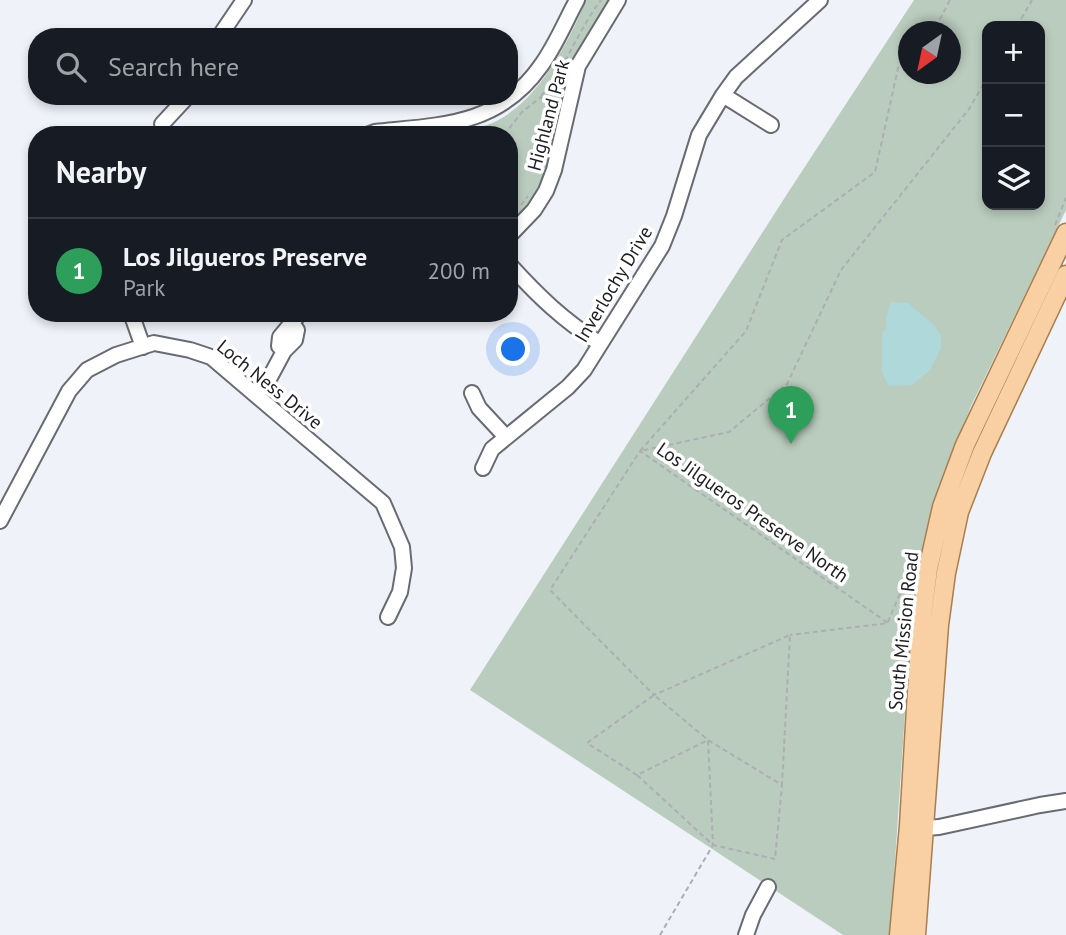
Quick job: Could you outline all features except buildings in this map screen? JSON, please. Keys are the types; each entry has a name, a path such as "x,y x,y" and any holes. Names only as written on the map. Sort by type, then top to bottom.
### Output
{"main road":[{"name":"South Mission Road","path":"899,935 909,826 921,624 928,569 942,507 965,445 1066,233"},
{"name":"South Mission Road","path":"916,935 939,625 946,572 959,512 982,453 1066,275"}],"street":[{"path":"225,28 244,0"},
{"name":"Highland Park","path":"518,92 542,64 577,0"},
{"name":"Highland Park","path":"518,227 534,210 546,191 554,170 578,66 618,0"},
{"name":"Inverlochy Drive","path":"483,468 492,449 568,387 584,370 662,246 699,135 723,95 736,77 820,0"},
{"path":"723,95 771,125"},
{"path":"162,124 180,105"},
{"name":"Highland Park","path":"435,126 455,124 485,114 500,105"},
{"path":"518,274 546,304 599,344"},
{"path":"134,322 143,346"},
{"path":"257,394 269,379 284,351 279,346 279,337 292,322"},
{"name":"Loch Ness Drive","path":"0,521 69,391 87,370 116,355 154,343 190,350 211,357 383,503 402,547 404,568 400,592 388,617"},
{"path":"472,393 479,408 506,437"},
{"path":"925,828 1066,801"},
{"path":"749,934 768,887"}],"path":[{"path":"511,126 557,77 585,23 601,0"},
{"path":"938,21 950,0"},
{"path":"1020,21 1032,0"},
{"path":"640,451 746,331 782,240 875,172 898,68"},
{"path":"640,451 729,432 787,384 841,270 969,109 984,84"},
{"path":"541,97 549,105 555,118"},
{"path":"518,209 530,193"},
{"name":"Los Jilgueros Preserve North","path":"637,775 587,743 654,695 790,635 888,623 640,451 550,590 654,695 708,740 782,785"},
{"path":"660,935 713,845 708,740 637,775 713,845 775,859 790,635"}],"green space":[{"path":"586,0 612,0 571,66 556,146 542,186 518,221 518,126 484,126 504,117 535,90 570,36"},
{"path":"914,0 1066,0 1066,210 971,406 940,484 917,571 890,935 843,935 470,690 898,24 898,84 961,84 961,21 900,21"}],"water":[{"path":"891,302 908,303 933,324 941,335 941,348 929,371 912,385 889,386 882,372 882,333 886,329"}],"place":[{"name":"Los Jilgueros Preserve","path":"791,444"}]}
